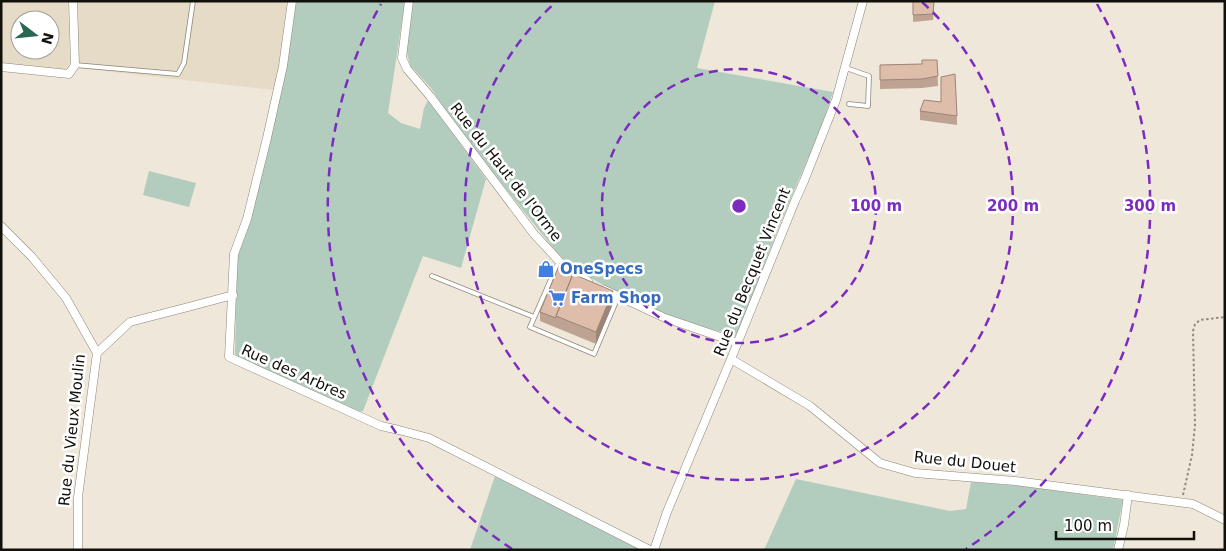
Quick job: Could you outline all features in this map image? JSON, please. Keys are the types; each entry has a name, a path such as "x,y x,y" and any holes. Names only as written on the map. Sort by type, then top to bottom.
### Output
{"street":[{"path":"1,67 69,74 75,65 73,1"},
{"name":"Rue des Arbres","path":"292,1 283,66 267,138 247,219 234,254 229,358 381,426 429,438 652,550"},
{"name":"Rue du Haut de l'Orme","path":"410,1 402,58 407,68 534,234 558,261 573,273 618,297 665,318 738,343"},
{"name":"Rue du Becquet Vincent","path":"652,550 830,116 846,68 863,1"},
{"name":"Rue du Vieux Moulin","path":"1,226 32,256 66,298 97,353 78,497 78,550"},
{"path":"97,353 130,322 233,295"},
{"name":"Rue du Douet","path":"731,359 810,406 880,463 915,473 1015,481 1193,504 1225,520"},
{"path":"1118,550 1128,495"}],"lane":[{"path":"75,65 178,74 184,64 193,1"},
{"path":"846,68 868,76 868,106 849,104"},
{"path":"558,261 530,327 594,354 618,297"},
{"path":"432,276 534,317"}],"path":[{"path":"1182,503 1192,455 1195,425 1193,331 1200,320 1225,317"}],"shaded area":[{"path":"1,1 68,1 70,60 67,70 1,64"},
{"path":"78,1 288,1 285,31 274,90 77,68"}],"green space":[{"path":"296,1 405,1 388,113 401,123 420,129 424,108 428,100 486,179 461,268 423,256 363,411 358,412 239,358 235,354 237,255 250,222 283,83"},
{"path":"413,1 715,1 697,68 833,92 821,128 779,226 736,336 679,320 620,295 579,271 558,254 451,120 431,88 410,65 406,49"},
{"path":"149,171 196,183 189,207 143,195"},
{"path":"495,476 641,550 470,550"},
{"path":"796,479 950,511 966,509 971,482 1022,486 1123,500 1113,550 764,550"}],"building":[{"path":"913,1 934,2 933,14 913,15"},
{"path":"922,60 937,60 938,76 922,79 880,80 880,65 922,64"},
{"path":"955,74 957,116 920,111 924,100 941,102 941,77"},
{"path":"560,263 576,270 556,318 540,312"},
{"path":"573,274 613,291 596,332 556,316"}],"place":[{"name":"OneSpecs","path":"546,269"},
{"name":"Farm Shop","path":"557,298"}]}
